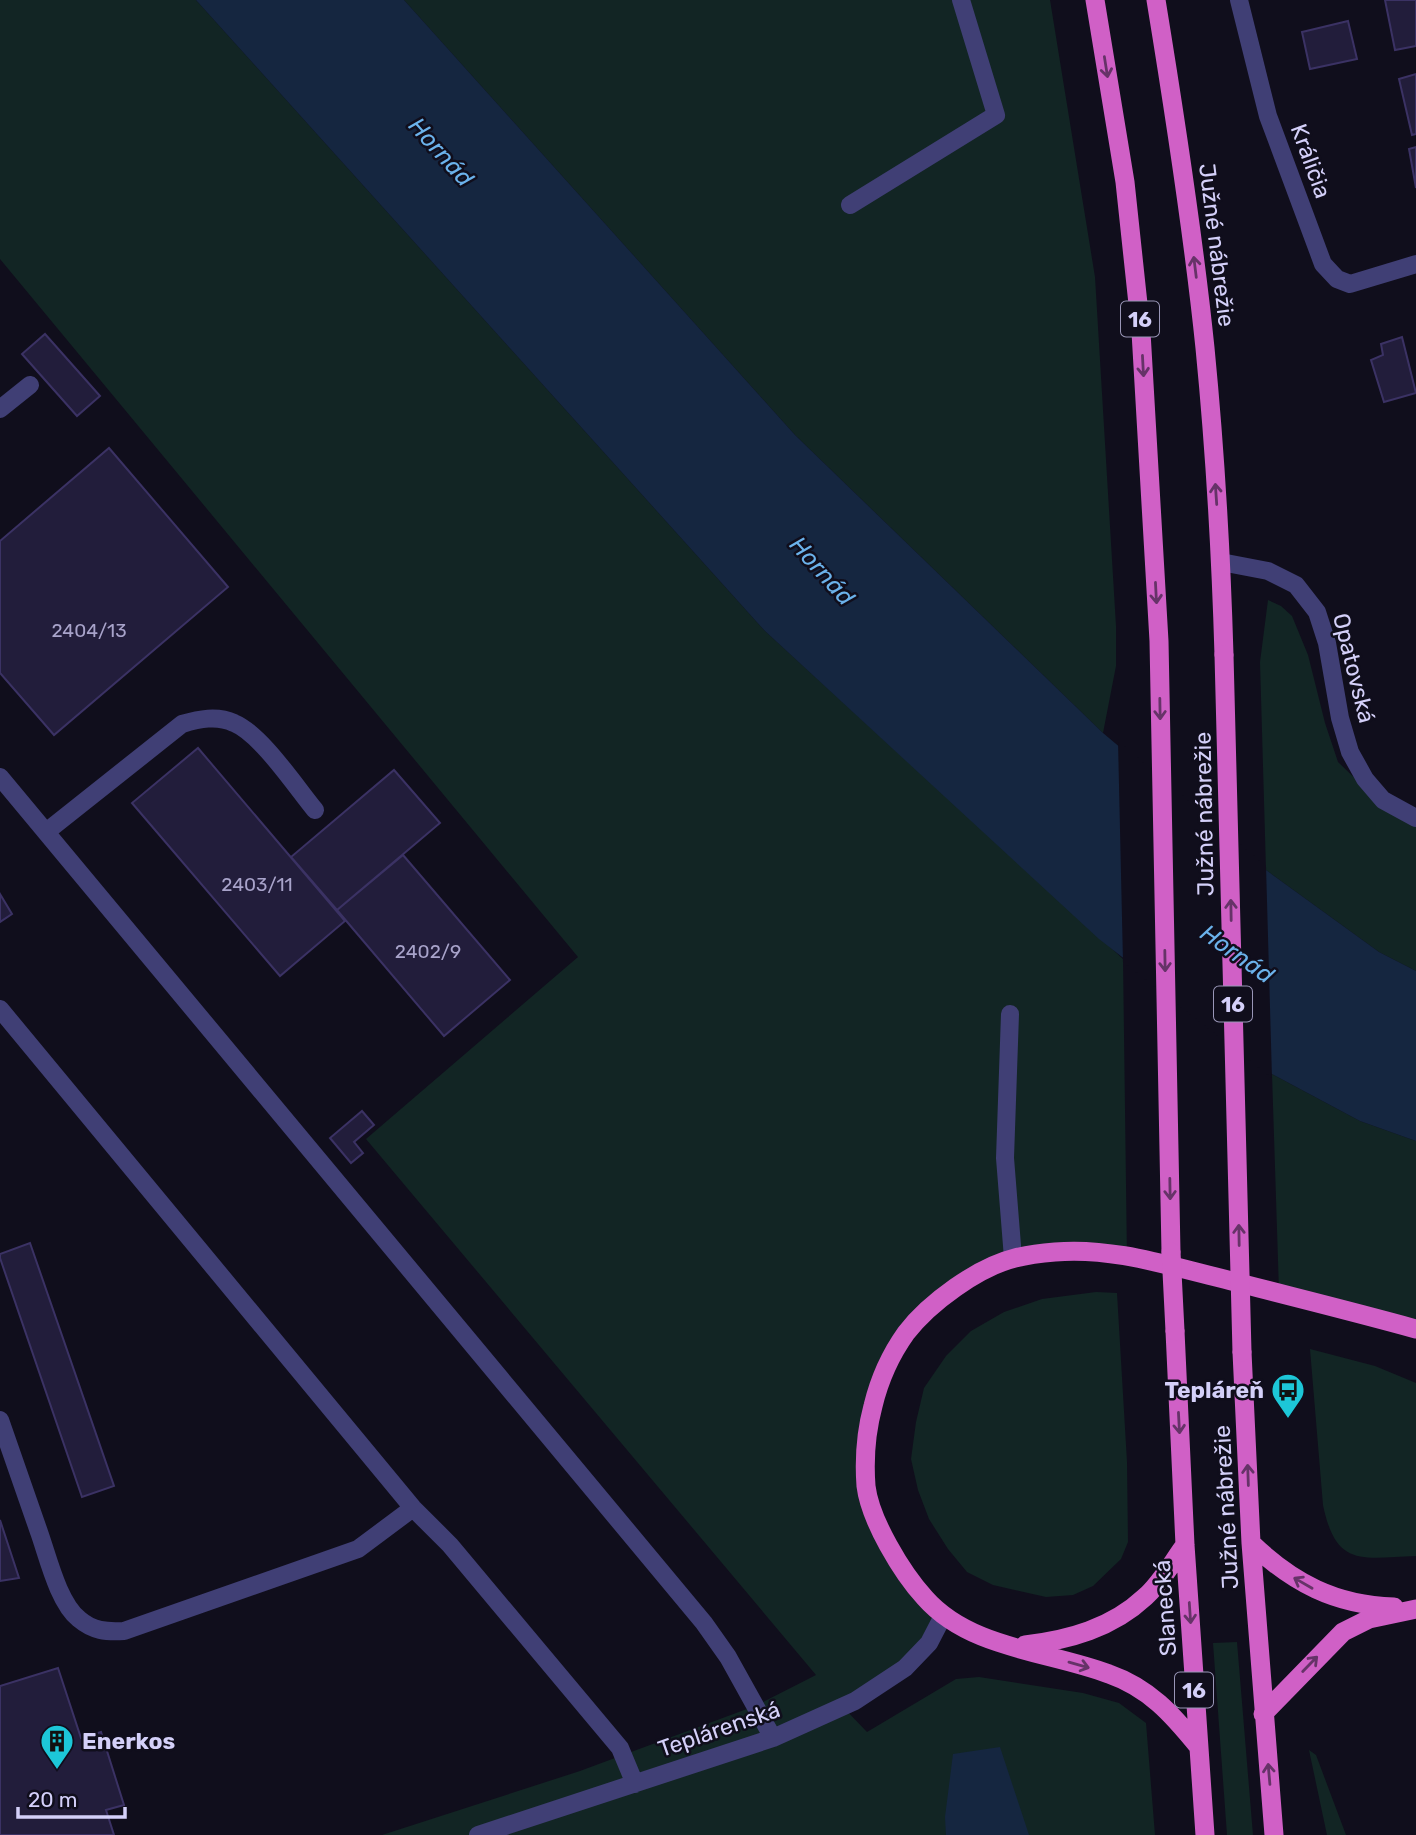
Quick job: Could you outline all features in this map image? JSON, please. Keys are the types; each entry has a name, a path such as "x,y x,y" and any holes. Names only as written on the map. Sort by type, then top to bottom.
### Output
{"highway":[{"name":"Južné nábrežie","path":"1095,0 1125,182 1141,332 1159,641 1175,1331 1185,1545"},
{"name":"Južné nábrežie","path":"1156,0 1184,171 1203,335 1221,562 1242,1352 1263,1714"},
{"path":"1198,1746 1169,1711 1144,1692 1111,1674 978,1635 943,1616 925,1598 903,1570 880,1527 866,1489 866,1433 878,1384 906,1333 933,1306 969,1278 1013,1258 1056,1252 1083,1252 1146,1260 1416,1329"},
{"path":"1251,1543 1271,1563 1325,1595 1373,1606 1416,1608"},
{"path":"1014,1646 1050,1642 1083,1634 1119,1617 1147,1596 1185,1545"},
{"name":"Slanecká","path":"1185,1545 1205,1835"},
{"path":"1263,1714 1343,1632 1369,1619 1416,1608"},
{"name":"16","path":"1263,1714 1274,1835"}],"street":[{"path":"850,205 996,115 961,0"},
{"name":"Králičia","path":"1239,0 1268,116 1324,264 1337,279 1350,284 1416,264"},
{"path":"0,410 30,385"},
{"name":"Opatovská","path":"1221,562 1268,571 1296,585 1317,612 1327,643 1340,718 1350,751 1365,779 1383,800 1416,818"},
{"path":"46,832 182,723 204,717 233,723 252,735 315,810"},
{"path":"0,777 705,1623 773,1738"},
{"path":"0,1009 412,1508 450,1545 620,1748 635,1784"},
{"path":"1010,1014 1005,1158 1013,1258"},
{"path":"0,1420 67,1605 77,1618 91,1628 105,1632 124,1631 358,1549 412,1508"},
{"name":"Teplárenská","path":"478,1835 773,1738 855,1701 905,1668 929,1643 943,1616"}],"green space":[{"path":"0,0 196,0 765,631 1123,959 1127,1259 1013,1258 906,1333 866,1433 880,1527 943,1616 929,1643 843,1707 867,1732 956,1679 979,1677 1083,1693 1119,1703 1146,1723 1155,1835 382,1835 580,1771 755,1706 816,1675 366,1139 578,957 0,259"},
{"path":"404,0 1050,0 1095,277 1116,626 1116,666 1103,733 795,435"},
{"path":"1268,600 1281,606 1292,616 1308,655 1338,762 1365,788 1416,818 1416,971 1379,952 1266,870 1260,662"},
{"path":"1272,1074 1360,1121 1416,1141 1416,1329 1279,1291"},
{"path":"1096,1292 1117,1293 1127,1462 1128,1542 1121,1559 1093,1586 1073,1595 1046,1597 993,1585 967,1572 948,1549 929,1519 918,1490 911,1459 924,1388 946,1356 971,1331 1004,1312 1042,1299"},
{"path":"1310,1349 1375,1366 1416,1383 1416,1556 1381,1558 1354,1555 1335,1540 1323,1505"},
{"path":"1237,1642 1253,1835 1227,1835 1213,1643"},
{"path":"1309,1750 1316,1755 1346,1835 1327,1835"}],"water":[{"name":"Hornád","path":"196,0 404,0 795,435 1103,733 1266,870 1379,952 1416,971 1416,1141 1360,1121 1272,1074 1099,939 765,631"},
{"path":"1000,1747 1029,1835 946,1835 945,1817 953,1754"}],"pier":[{"path":"1118,741 1266,866 1272,1078 1123,962"}],"building":[{"path":"1385,0 1416,0 1416,46 1395,50"},
{"path":"1348,21 1357,59 1310,69 1302,32"},
{"path":"1416,74 1416,134 1412,135 1399,79"},
{"path":"1416,147 1416,188 1409,149"},
{"path":"45,334 100,396 77,416 22,354"},
{"path":"1402,337 1416,393 1384,402 1371,360 1383,355 1381,344"},
{"path":"109,448 228,587 54,735 0,673 0,541"},
{"path":"198,748 345,921 280,976 132,803"},
{"path":"394,770 440,823 337,910 291,857"},
{"path":"403,855 510,980 444,1036 337,910"},
{"path":"0,894 12,914 0,922"},
{"path":"362,1111 374,1125 354,1142 363,1153 351,1163 330,1138"},
{"path":"30,1243 114,1486 82,1497 0,1258 0,1254"},
{"path":"0,1520 19,1578 0,1581"},
{"name":"Enerkos","path":"58,1668 81,1738 101,1732 124,1805 106,1810 114,1835 0,1835 0,1686"}],"place":[{"name":"Tepláreň","path":"1288,1420"},
{"name":"Enerkos","path":"57,1771"}]}
